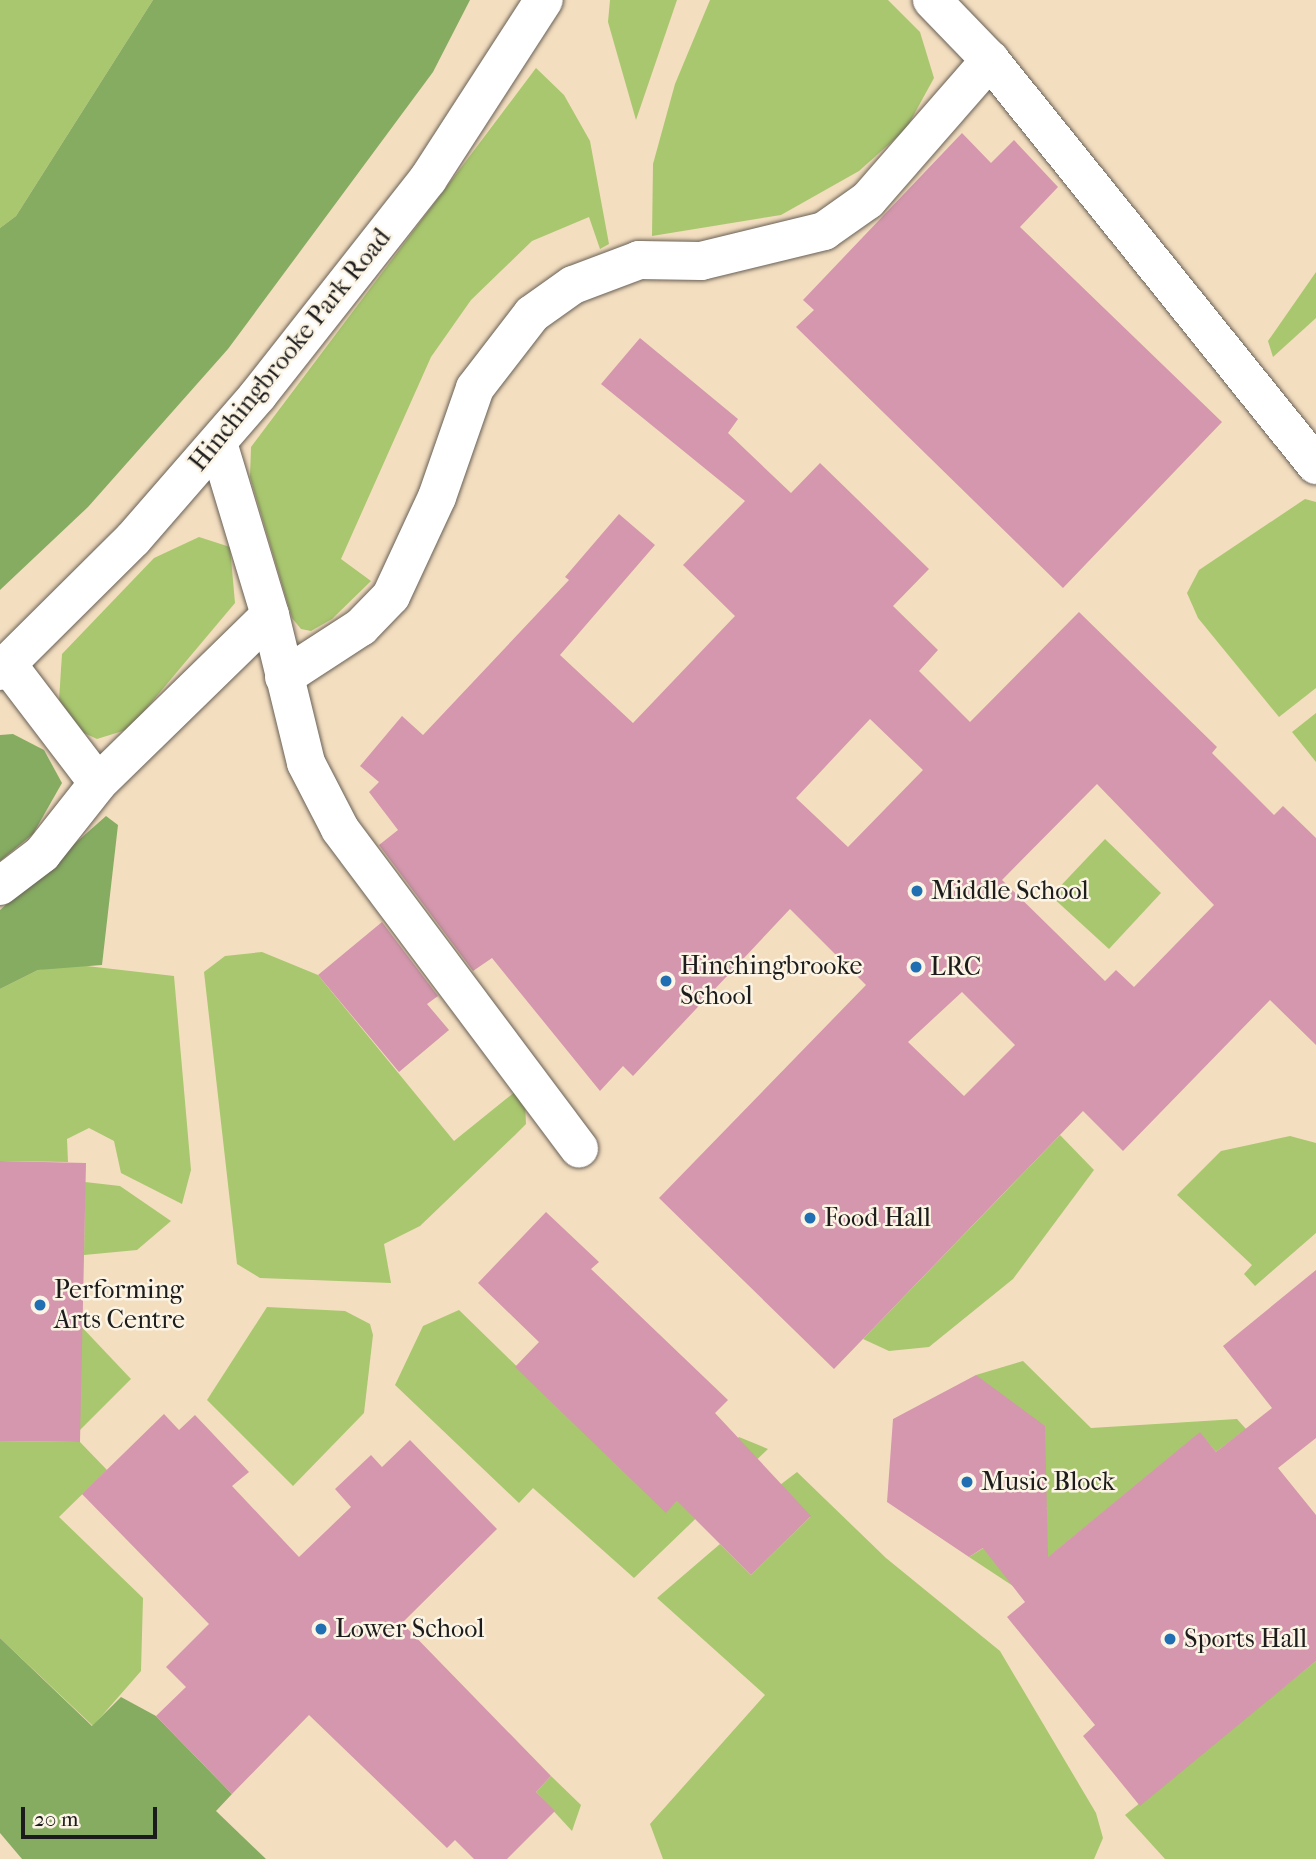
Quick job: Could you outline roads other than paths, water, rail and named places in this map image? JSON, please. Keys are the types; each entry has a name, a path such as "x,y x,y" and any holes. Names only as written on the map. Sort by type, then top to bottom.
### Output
{"street":[{"name":"Hinchingbrooke Park Road","path":"4,668 218,443 428,179 544,0"},
{"path":"932,0 989,60 1316,465"},
{"path":"284,677 361,627 391,596 437,497 475,388 532,314 573,285 639,260 701,261 824,231 868,200 989,60"},
{"path":"218,443 270,615 306,763 340,829 579,1149"},
{"path":"0,886 41,854 98,783 270,615"},
{"path":"4,668 98,783"}],"place":[{"name":"Middle School","path":"917,891"},
{"name":"LRC","path":"916,967"},
{"name":"Hinchingbrooke School","path":"666,981"},
{"name":"Food Hall","path":"810,1218"},
{"name":"Performing Arts Centre","path":"40,1305"},
{"name":"Music Block","path":"967,1482"},
{"name":"Lower School","path":"321,1629"},
{"name":"Sports Hall","path":"1170,1639"}]}
